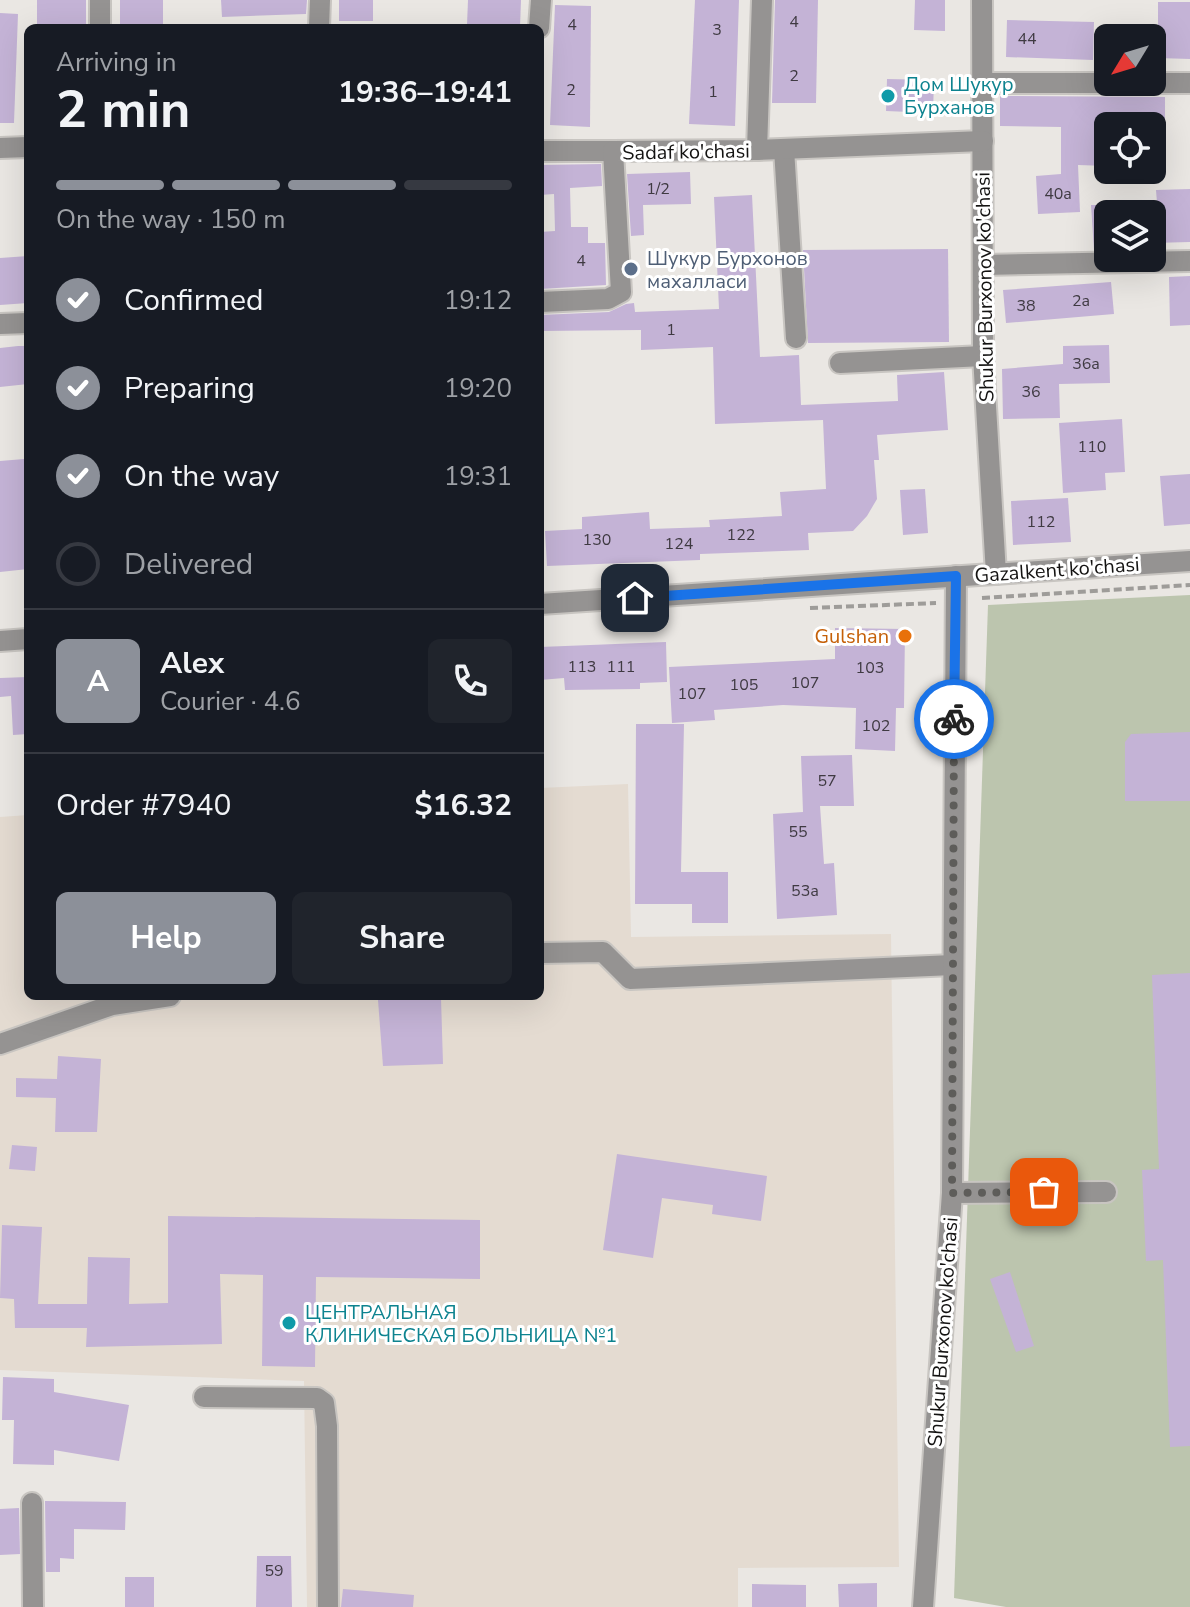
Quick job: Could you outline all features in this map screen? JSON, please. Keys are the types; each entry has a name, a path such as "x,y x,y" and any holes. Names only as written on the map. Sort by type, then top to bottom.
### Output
{"street":[{"path":"100,0 100,24"},
{"path":"319,24 320,0"},
{"path":"539,24 541,0"},
{"path":"757,150 762,0"},
{"name":"Shukur Burxonov ko'chasi","path":"982,0 983,356 996,574"},
{"path":"983,83 1190,83"},
{"name":"Sadaf ko'chasi","path":"544,302 608,299 621,292 613,151 757,150 983,141"},
{"path":"0,148 24,147"},
{"path":"784,149 796,338"},
{"path":"544,151 613,151"},
{"path":"983,265 1190,261"},
{"path":"0,324 24,323"},
{"path":"840,363 983,356"},
{"name":"Gazalkent ko'chasi","path":"544,604 1190,561"},
{"name":"Shukur Burxonov ko'chasi","path":"923,1607 952,1193 956,576"},
{"path":"0,641 24,639"},
{"path":"544,953 603,952 630,979 953,965"},
{"path":"0,1044 112,1005 144,1000"},
{"path":"952,1193 1106,1192"},
{"path":"204,1397 317,1398 324,1403 328,1607"},
{"path":"32,1503 33,1607"}],"path":[{"path":"982,598 1190,585"},
{"path":"919,604 936,603"}],"shaded area":[{"path":"628,784 631,937 891,934 899,1567 738,1568 738,1607 307,1607 304,1381 0,1370 0,817 24,815 24,1000 544,1000 544,788"}],"green space":[{"path":"1190,595 1190,1607 1006,1607 954,1598 988,605"}],"building":[{"path":"37,0 86,0 86,24 37,24"},
{"path":"120,0 163,0 163,24 120,24"},
{"path":"221,0 307,0 306,14 222,17"},
{"path":"339,0 373,0 373,21 339,21"},
{"path":"468,0 521,0 520,24 467,24"},
{"path":"695,0 739,0 735,126 689,124"},
{"path":"775,0 818,0 816,103 772,103"},
{"path":"915,0 945,0 945,31 914,30"},
{"path":"1158,2 1190,2 1190,59 1166,58 1166,24 1158,24"},
{"path":"555,5 591,6 590,127 550,125"},
{"path":"0,13 18,14 14,123 0,123"},
{"path":"1007,20 1094,22 1093,60 1006,57"},
{"path":"887,79 934,80 933,113 886,111"},
{"path":"1000,96 1165,97 1165,112 1094,112 1094,166 1078,165 1080,212 1038,214 1036,176 1061,174 1061,127 1000,126"},
{"path":"601,164 602,186 570,188 571,227 588,227 588,243 605,243 606,285 544,289 544,232 555,231 554,194 544,195 544,165"},
{"path":"690,172 691,204 643,205 644,235 631,236 627,174"},
{"path":"1190,189 1190,242 1166,243 1166,200 1157,200 1156,190"},
{"path":"752,195 760,357 799,355 801,405 898,401 897,375 944,372 948,430 877,435 879,460 874,460 877,499 867,516 853,531 808,533 809,550 700,554 700,560 547,566 545,531 582,529 582,517 649,512 650,529 710,527 709,520 782,516 780,492 826,489 823,420 715,424 713,347 641,350 641,330 544,331 544,315 609,312 626,304 634,303 635,312 719,309 714,197"},
{"path":"1091,205 1094,205 1094,250"},
{"path":"948,249 949,342 808,343 803,250"},
{"path":"24,256 24,303 0,305 0,258"},
{"path":"1190,276 1190,325 1170,326 1169,277"},
{"path":"1111,282 1114,314 1006,323 1003,290"},
{"path":"1109,345 1110,383 1059,384 1060,418 1003,419 1002,369 1063,364 1063,346"},
{"path":"24,346 24,384 0,387 0,348"},
{"path":"1122,419 1125,472 1105,473 1106,490 1063,493 1059,423"},
{"path":"24,459 24,569 0,572 0,461"},
{"path":"1190,474 1190,524 1164,526 1160,476"},
{"path":"925,489 928,533 903,535 900,490"},
{"path":"1068,498 1071,542 1013,545 1011,501"},
{"path":"835,628 905,629 904,708 896,708 895,751 855,749 856,708 783,705 714,710 715,720 672,723 669,667 835,659"},
{"path":"666,642 667,682 640,683 640,689 565,690 564,678 544,680 544,647"},
{"path":"24,677 24,734 13,735 11,696 0,697 0,678"},
{"path":"636,724 684,724 681,872 728,872 728,923 692,923 692,904 635,904"},
{"path":"1190,732 1190,801 1125,801 1125,742 1131,734"},
{"path":"852,755 854,806 820,806 824,864 834,863 837,915 777,919 773,814 803,812 801,756"},
{"path":"1190,973 1190,1446 1170,1447 1163,1260 1146,1261 1142,1170 1159,1169 1152,975"},
{"path":"378,1000 441,1000 443,1064 383,1066"},
{"path":"58,1056 101,1059 97,1132 55,1132 56,1098 16,1097 16,1078 57,1079"},
{"path":"12,1145 37,1147 35,1171 9,1169"},
{"name":"ЦЕНТРАЛЬНАЯ КЛИНИЧЕСКАЯ БОЛЬНИЦА №1","path":"617,1154 767,1176 761,1221 712,1214 713,1205 662,1198 653,1258 603,1250"},
{"name":"ЦЕНТРАЛЬНАЯ КЛИНИЧЕСКАЯ БОЛЬНИЦА №1","path":"168,1216 480,1220 480,1279 316,1277 315,1367 262,1366 263,1275 220,1274 222,1344 86,1347 87,1328 15,1328 14,1299 0,1298 2,1225 42,1227 38,1304 87,1304 88,1257 130,1258 129,1304 168,1303"},
{"path":"1010,1272 1034,1346 1016,1352 990,1279"},
{"path":"3,1377 54,1379 54,1392 129,1405 119,1461 54,1450 54,1465 13,1464 14,1420 2,1420"},
{"path":"45,1501 126,1502 125,1530 74,1529 74,1559 60,1558 60,1572 46,1572"},
{"path":"19,1508 20,1554 0,1555 0,1509"},
{"path":"257,1556 291,1556 292,1607 256,1607"},
{"path":"125,1577 154,1577 154,1607 125,1607"},
{"path":"877,1583 877,1607 839,1607 838,1584"},
{"path":"752,1584 806,1585 806,1607 752,1607"},
{"path":"343,1589 414,1595 413,1607 341,1607"}],"way so far":[{"path":"954,719 952,1193 1044,1192"}],"place":[{"name":"Дом Шукур Бурханов","path":"888,96"},
{"name":"Шукур Бурхонов махалласи","path":"631,269"},
{"name":"Gulshan","path":"905,636"},
{"name":"ЦЕНТРАЛЬНАЯ КЛИНИЧЕСКАЯ БОЛЬНИЦА №1","path":"289,1323"}],"route":[{"path":"635,598 956,576 954,719"}]}
